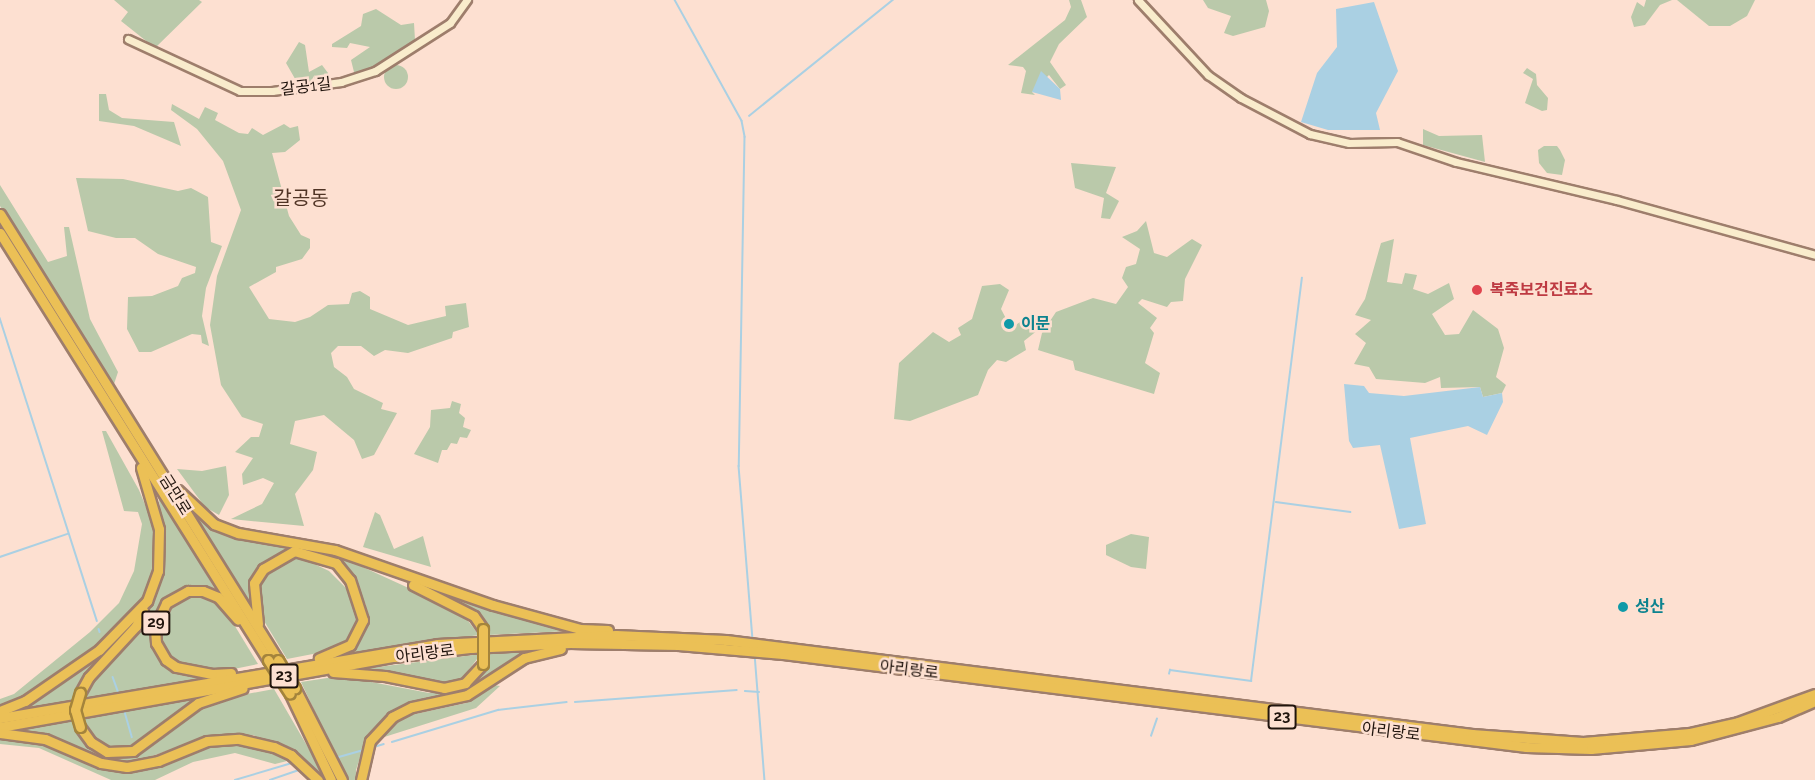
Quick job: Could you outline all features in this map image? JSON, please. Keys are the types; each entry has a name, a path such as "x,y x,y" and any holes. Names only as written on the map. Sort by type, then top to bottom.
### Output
{"highway":[{"name":"금만로","path":"0,214 260,632 273,660"},
{"name":"금만로","path":"0,233 245,622 273,660 342,780"},
{"path":"133,445 130,447 148,482 159,529 158,571 136,626 88,677 80,693 75,710 80,728 91,742 107,752 133,751 198,703 244,688 243,680"},
{"path":"160,471 164,469 187,502 214,524 238,533 300,541 493,605 580,629 610,630 616,635"},
{"path":"260,632 254,583 263,569 294,551 336,563 350,580 363,620 350,645 316,658 312,664"},
{"path":"328,668 333,672 386,676 444,688 465,683 483,664 483,629 474,616 440,595 350,556"},
{"name":"29","path":"243,680 176,667 166,660 156,643 155,627 157,617 173,596 196,591 218,597 240,623 245,622"},
{"path":"0,711 25,701 99,650 147,601"},
{"name":"아리랑로","path":"0,726 243,680 312,664 448,643 616,635 783,650 1527,740 1650,739 1719,727 1777,713 1811,699"},
{"path":"361,780 362,764 370,741 379,730 402,712 467,695 524,658 566,648 570,643"},
{"name":"아리랑로","path":"0,718 243,680 471,648 570,643 727,644"},
{"name":"금만로","path":"292,691 331,780"},
{"path":"0,733 45,739 101,763 127,767 222,739 257,742 291,755 317,779"}],"street":[{"name":"갈공1길","path":"128,39 240,91 272,91 341,82 375,71 450,23 467,0"},
{"path":"1138,0 1208,75 1241,98 1310,134 1349,143 1398,142 1456,162 1617,200 1815,255"}],"green space":[{"path":"114,0 199,0 202,2 155,48 121,21 128,12"},
{"path":"1069,0 1081,0 1087,17 1059,44 1050,62 1066,85 1060,89 1049,75 1032,92 1035,95 1021,93 1026,71 1023,67 1008,65 1065,20 1071,7"},
{"path":"1203,0 1266,0 1269,11 1265,27 1233,36 1224,33 1231,16 1208,8"},
{"path":"1646,0 1672,0 1660,5 1645,25 1634,27 1631,17 1637,2 1644,7"},
{"path":"1677,0 1755,0 1747,16 1730,26 1709,26"},
{"path":"376,9 401,25 414,23 415,40 374,68 355,76 351,60 370,47 350,43 347,48 332,47 332,44 361,26 363,14"},
{"path":"299,42 305,45 309,72 322,65 328,73 327,82 298,84 286,63"},
{"path":"396,65 401,66 407,72 407,82 401,88 396,89 391,88 385,82 384,77 385,72 391,66"},
{"path":"1527,68 1536,74 1537,85 1548,98 1547,110 1542,111 1525,103 1533,79 1523,73"},
{"path":"99,94 106,94 109,110 122,118 174,122 181,146 134,126 99,121"},
{"path":"172,104 199,119 205,107 218,113 215,120 239,133 248,134 252,128 263,135 284,124 290,128 298,126 300,140 285,152 272,153 289,216 301,235 310,239 310,248 302,259 276,267 276,272 249,287 269,319 295,322 310,317 328,305 349,304 352,293 360,291 370,297 370,309 408,325 446,316 445,306 466,303 469,327 453,332 452,338 408,353 385,350 374,356 361,346 338,346 331,353 334,367 347,377 354,389 383,403 381,409 397,413 374,455 362,459 354,440 324,415 295,421 290,444 317,452 313,470 295,494 304,526 231,519 262,504 274,483 263,478 243,485 242,474 253,458 235,452 251,437 259,437 263,424 242,417 221,385 210,325 217,276 241,210 223,161 197,129 171,110"},
{"path":"1423,129 1439,136 1482,135 1485,162 1423,145"},
{"path":"1544,146 1557,146 1560,150 1565,160 1562,175 1547,173 1539,163 1538,150"},
{"path":"1071,163 1116,167 1106,193 1119,201 1110,219 1101,218 1104,198 1075,188"},
{"path":"76,178 123,179 178,191 191,188 208,197 211,242 222,246 206,288 202,316 209,346 202,343 201,335 192,334 151,352 139,352 127,329 128,297 152,296 178,286 182,278 195,273 196,267 158,254 135,238 116,238 88,231"},
{"path":"0,185 48,262 67,256 64,227 69,227 90,319 118,372 113,387 0,206"},
{"path":"1146,221 1154,253 1167,257 1192,239 1202,245 1185,279 1183,301 1171,302 1167,307 1142,299 1138,303 1157,318 1150,328 1154,333 1145,363 1160,373 1154,394 1075,370 1073,361 1038,350 1042,333 1056,312 1093,298 1116,304 1128,287 1122,278 1126,267 1136,264 1140,249 1122,237 1137,231"},
{"path":"1394,239 1387,282 1402,284 1405,273 1417,275 1413,289 1428,294 1449,283 1454,299 1432,314 1445,335 1459,334 1473,310 1498,329 1504,348 1496,377 1506,385 1502,393 1483,397 1480,387 1441,388 1440,377 1425,383 1376,379 1369,367 1354,364 1366,343 1355,334 1371,320 1355,315 1365,299 1381,243"},
{"path":"1000,284 1009,290 1001,309 1011,328 1026,318 1038,330 1024,341 1026,350 1006,362 997,360 988,370 978,395 910,421 894,419 899,363 933,332 949,342 961,335 958,328 972,319 982,286"},
{"path":"452,401 461,404 459,413 465,418 463,427 471,430 467,438 460,437 457,444 451,443 447,450 442,450 438,463 414,454 430,427 431,410 450,408"},
{"path":"102,431 106,431 139,490 156,531 154,569 144,598 120,626 78,660 16,701 0,706 0,699 14,694 90,632 119,603 134,571 142,524 138,512 124,511"},
{"path":"226,466 229,495 219,515 205,507 177,469 202,471"},
{"path":"158,492 222,601 208,587 171,594 156,614 151,629 155,651 175,671 206,679 84,699 90,684 141,623 159,580 164,541"},
{"path":"191,512 214,531 250,541 317,550 354,563 461,612 479,635 344,654 363,633 366,605 347,571 332,558 305,549 285,550 262,564 253,579 253,614"},
{"path":"375,512 380,515 394,549 423,536 431,567 363,547"},
{"path":"1131,534 1149,537 1146,569 1131,567 1106,555 1106,545"},
{"path":"288,558 304,559 329,571 346,588 358,616 348,640 318,653 287,659 264,621 260,598 261,582 269,568"},
{"path":"441,593 570,631 488,635 478,615"},
{"path":"198,594 211,598 227,613 258,664 229,670 195,669 166,655 159,632 165,609 181,597"},
{"path":"131,631 81,680 72,701 12,712 57,687"},
{"path":"535,650 510,662 469,691 400,708 368,734 356,770 357,780 347,780 301,682 340,676 429,693 459,690 485,668 490,654"},
{"path":"481,654 460,681 443,685 362,669"},
{"path":"494,685 500,686 476,708 378,739 401,717 466,703"},
{"path":"274,689 327,780 321,780 298,753 253,735 213,735 132,763 109,761 49,736 23,730 72,719 88,745 102,754 150,747 186,717 225,698"},
{"path":"210,696 173,715 124,750 104,746 89,736 81,717"},
{"path":"0,738 30,739 97,765 130,772 207,746 238,743 270,749 291,760 275,764 235,753 193,762 155,780 111,780 39,748 0,744"}],"water":[{"path":"1374,2 1398,71 1376,113 1380,130 1328,130 1301,122 1317,73 1337,47 1336,9"},
{"path":"1041,71 1060,89 1061,100 1032,92"},
{"path":"1344,384 1364,386 1369,393 1404,396 1480,387 1483,397 1502,393 1503,402 1487,435 1468,426 1410,438 1426,524 1399,529 1380,445 1353,448 1349,441"}],"waterway":[{"path":"675,0 742,121 745,137 739,466 753,641"},
{"path":"749,116 893,0"},
{"path":"1169,674 1170,670 1251,681 1302,278"},
{"path":"0,318 97,621"},
{"path":"1276,502 1350,512"},
{"path":"0,557 67,534"},
{"path":"755,654 765,780"},
{"path":"113,677 118,691"},
{"path":"575,702 737,690"},
{"path":"745,691 759,692"},
{"path":"392,742 498,710 567,702"},
{"path":"125,712 132,737"},
{"path":"1151,736 1157,719"},
{"path":"374,747 384,744"},
{"path":"339,757 364,750"},
{"path":"235,780 292,763"},
{"path":"270,780 299,770"}],"place":[{"name":"복죽보건진료소","path":"1477,290"},
{"name":"이문","path":"1009,324"},
{"name":"성산","path":"1623,607"}],"district":[{"name":"갈공동","path":"301,198"}]}
